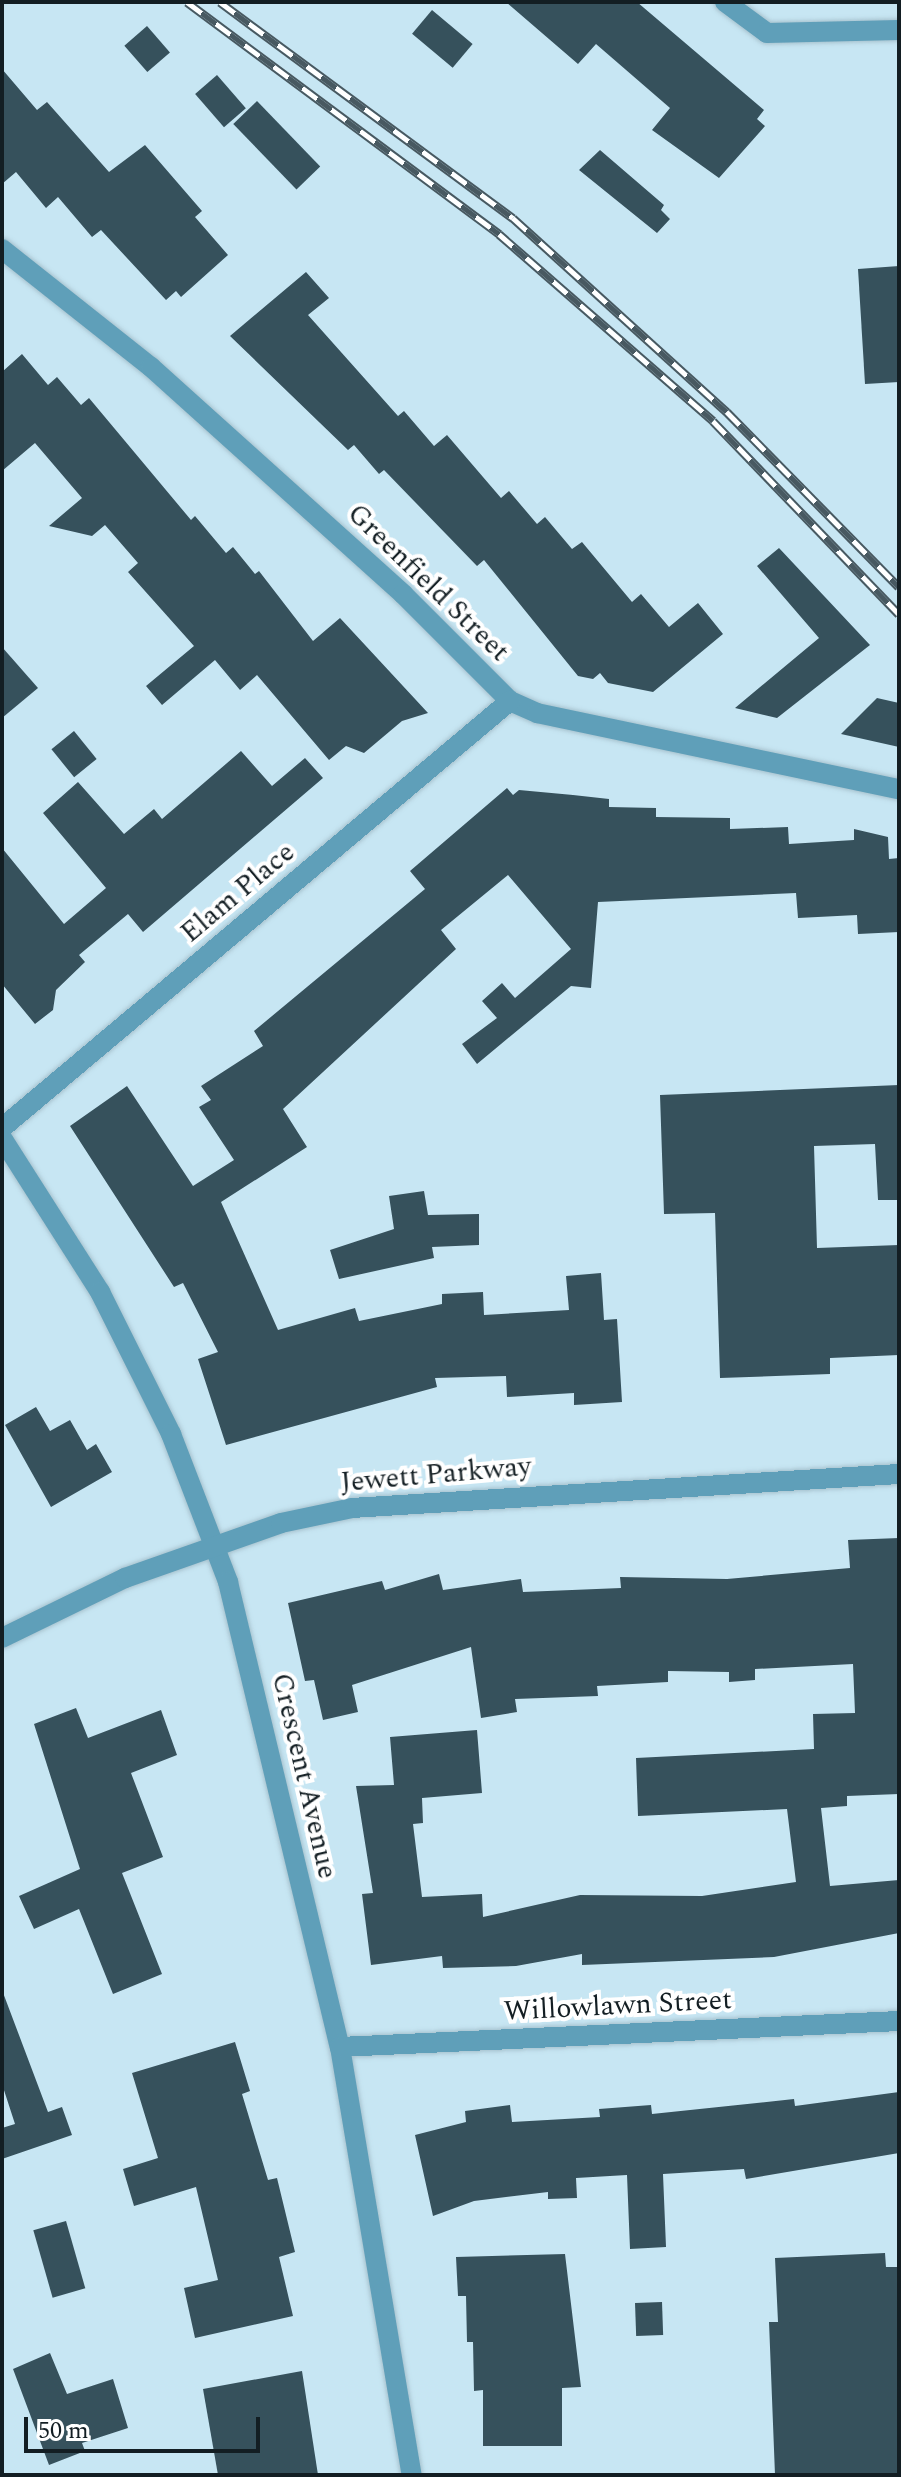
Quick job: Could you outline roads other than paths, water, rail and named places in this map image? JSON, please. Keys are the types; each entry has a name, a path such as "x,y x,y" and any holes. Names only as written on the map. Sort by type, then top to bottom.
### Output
{"street":[{"path":"725,2 767,33 899,30"},
{"name":"Greenfield Street","path":"2,249 151,367 403,594 510,701 537,713 899,789"},
{"name":"Elam Place","path":"2,1128 510,701"},
{"name":"Crescent Avenue","path":"2,1138 100,1292 171,1434 216,1546 340,2047 412,2475"},
{"name":"Jewett Parkway","path":"2,1638 125,1578 281,1523 408,1500 899,1474"},
{"name":"Willowlawn Street","path":"340,2047 899,2021"}],"railway":[{"path":"187,2 499,234 713,421 899,614"},
{"path":"220,2 513,218 727,412 899,587"}]}
